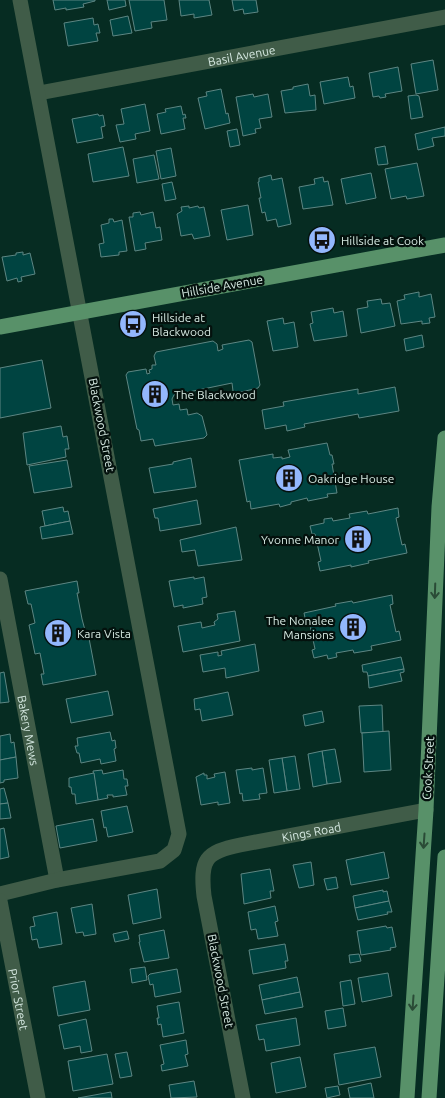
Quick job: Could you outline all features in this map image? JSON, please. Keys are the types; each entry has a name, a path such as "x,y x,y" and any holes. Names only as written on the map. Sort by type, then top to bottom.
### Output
{"main road":[{"name":"Hillside Avenue","path":"0,327 445,245"},
{"name":"Cook Street","path":"407,1098 426,810 439,507 445,438"},
{"path":"429,1098 445,857"}],"street":[{"name":"Blackwood Street","path":"20,0 179,834 174,850 160,861 57,880"},
{"name":"Basil Avenue","path":"39,93 445,17"},
{"name":"Bakery Mews","path":"0,579 57,880"},
{"name":"Kings Road","path":"204,864 214,852 226,848 426,810"},
{"name":"Blackwood Street","path":"204,864 202,881 204,896 243,1098"},
{"path":"0,894 57,880"},
{"name":"Prior Street","path":"0,901 38,1098"}],"building":[{"path":"53,0 95,1 83,4 84,7 55,10"},
{"path":"107,0 125,0 126,6 109,10"},
{"path":"129,0 164,0 167,20 151,22 152,28 135,31"},
{"path":"179,0 209,0 212,15 194,18 194,14 181,16"},
{"path":"232,0 256,0 258,12 244,14 243,9 234,11"},
{"path":"128,16 132,33 113,36 110,20"},
{"path":"93,18 94,25 98,24 100,33 96,33 98,41 68,46 64,23"},
{"path":"433,60 438,90 416,94 411,64"},
{"path":"398,67 402,91 385,94 386,97 373,97 369,73"},
{"path":"348,77 350,87 353,86 355,98 324,104 320,82"},
{"path":"308,84 310,96 315,95 316,110 285,113 281,91"},
{"path":"221,89 226,114 228,113 230,123 205,129 198,98 207,96 206,92"},
{"path":"253,94 254,97 268,94 272,117 259,119 261,128 255,129 256,133 243,136 236,97"},
{"path":"408,96 419,96 423,117 411,119"},
{"path":"145,104 150,131 135,134 136,139 120,142 116,125 124,124 121,109"},
{"path":"181,106 183,115 185,114 186,118 183,118 185,129 161,134 157,114 166,112 165,109"},
{"path":"98,114 99,116 103,115 105,126 101,127 103,138 77,143 72,119"},
{"path":"445,127 445,136 432,138 434,146 418,150 415,134"},
{"path":"237,129 240,145 230,147 227,131"},
{"path":"385,146 388,164 378,165 375,148"},
{"path":"123,147 129,176 93,182 88,154"},
{"path":"171,148 176,176 161,179 156,151"},
{"path":"154,155 159,179 137,183 133,159"},
{"path":"417,163 424,196 407,199 406,196 391,199 385,169"},
{"path":"371,173 376,198 346,204 341,179"},
{"path":"271,175 272,180 282,178 291,224 278,227 276,219 267,221 265,212 262,213 258,182 259,178"},
{"path":"323,177 324,182 328,181 333,205 303,209 299,187 315,184 314,179"},
{"path":"172,182 176,199 165,201 162,184"},
{"path":"248,205 253,235 227,240 221,210"},
{"path":"189,206 189,208 204,207 210,236 194,239 192,234 181,236 177,214 182,211 181,207"},
{"path":"140,212 141,215 153,212 156,228 160,227 162,240 145,243 146,249 135,251 129,217 133,217 133,213"},
{"path":"109,219 113,219 114,222 122,220 127,251 119,252 119,255 101,257 99,244 104,243 101,225 109,223"},
{"path":"23,252 23,255 30,253 35,274 21,277 22,281 18,282 17,278 7,281 2,257"},
{"path":"419,292 419,297 431,294 435,317 429,318 430,323 422,324 422,321 401,324 397,301 405,299 404,295"},
{"path":"381,299 382,304 390,303 395,326 361,333 357,309 368,307 367,301"},
{"path":"333,308 334,313 343,311 347,336 314,341 310,324 313,323 311,312"},
{"path":"283,318 284,324 294,322 298,347 273,351 267,321"},
{"path":"422,335 424,347 406,351 404,339"},
{"name":"The Blackwood","path":"249,340 252,342 260,385 258,388 237,393 233,391 232,383 174,395 172,399 173,405 179,404 180,410 187,409 188,415 197,413 202,416 207,435 204,438 155,446 153,439 141,441 126,375 128,372 146,369 147,374 150,373 149,370 152,369 152,365 156,365 154,356 156,352 213,341 217,344 218,351 223,349 222,345"},
{"path":"42,360 51,408 0,418 0,368"},
{"path":"395,387 399,411 359,418 358,414 304,424 305,427 287,431 286,425 265,429 262,410 284,406 283,402 358,389 358,394"},
{"path":"61,426 63,437 67,436 69,449 65,449 66,457 27,465 23,433"},
{"name":"Oakridge House","path":"327,443 334,464 332,464 337,493 327,494 328,497 308,501 307,498 280,507 279,504 251,509 250,501 247,502 239,460 273,454 273,458 282,457 282,459 290,457 288,450"},
{"path":"191,458 196,487 154,493 149,468 173,464 173,462"},
{"path":"67,460 72,487 34,493 29,466"},
{"path":"197,500 201,524 160,531 158,518 155,518 153,509"},
{"path":"63,507 64,512 68,511 70,521 45,526 42,511"},
{"name":"Yvonne Manor","path":"398,508 399,517 396,518 402,545 405,544 407,553 368,561 369,563 351,567 351,565 320,571 318,562 321,561 315,534 312,534 310,526 324,523 324,519 332,518 333,521 350,518 349,514 367,511 368,514"},
{"path":"70,521 73,534 42,539 40,527"},
{"path":"236,527 242,560 198,566 195,550 182,552 180,540"},
{"path":"194,577 194,579 204,577 207,597 202,598 203,604 183,608 183,605 174,607 169,581"},
{"name":"Kara Vista","path":"77,581 79,593 77,593 82,619 86,634 88,633 96,675 43,685 41,674 44,674 40,653 35,654 29,625 35,623 31,604 28,604 25,591"},
{"name":"The Nonalee Mansions","path":"392,595 393,604 390,605 396,632 399,631 401,640 371,646 372,650 354,653 353,650 336,653 337,657 328,659 327,655 314,658 312,650 315,649 309,621 306,622 304,613 336,606 335,604 352,601 353,603"},
{"path":"235,611 240,641 183,652 178,626 201,622 202,628 215,625 214,622 218,619 217,614"},
{"path":"255,644 259,671 226,678 225,668 203,672 200,655 218,652 218,656 222,655 221,651"},
{"path":"401,657 404,669 368,676 367,672 363,672 362,665"},
{"path":"404,669 404,672 400,673 402,681 369,688 368,676"},
{"path":"4,672 9,702 0,703 0,673"},
{"path":"108,691 113,715 71,723 66,699"},
{"path":"228,692 233,715 202,721 200,709 195,710 194,699"},
{"path":"382,705 383,732 361,733 359,706"},
{"path":"322,711 324,722 305,726 303,715"},
{"path":"389,731 391,770 364,772 362,733"},
{"path":"110,732 112,741 115,740 116,761 101,764 100,759 81,763 75,746 78,746 77,738"},
{"path":"10,734 11,743 14,742 16,757 0,760 0,736"},
{"path":"335,749 341,782 327,784 322,751"},
{"path":"322,751 327,784 313,787 308,754"},
{"path":"295,756 300,789 287,791 282,758"},
{"path":"16,757 18,778 4,780 4,782 0,783 0,760"},
{"path":"282,758 287,791 274,793 269,760"},
{"path":"252,768 252,770 263,768 267,793 259,794 260,799 243,801 236,770"},
{"path":"102,770 103,774 123,770 124,779 127,779 128,786 125,786 127,795 113,797 113,795 107,795 108,798 98,800 93,771"},
{"path":"225,772 230,803 218,805 218,802 201,805 196,777 204,773 204,775 207,775 207,779 215,777 214,774"},
{"path":"94,773 98,800 76,804 75,794 72,794 71,787 69,787 69,778"},
{"path":"4,788 8,803 0,804 0,789"},
{"path":"8,803 11,818 0,819 0,804"},
{"path":"127,806 133,832 108,837 106,827 104,828 101,811"},
{"path":"93,819 97,841 60,848 56,826"},
{"path":"4,828 9,857 0,859 0,829"},
{"path":"384,852 389,878 351,885 346,860"},
{"path":"311,862 314,885 299,888 293,865"},
{"path":"270,869 274,891 270,891 271,898 244,904 241,874"},
{"path":"336,877 338,888 327,890 324,879"},
{"path":"157,889 161,918 133,924 128,895"},
{"path":"383,890 383,892 387,891 389,901 355,908 353,896"},
{"path":"389,901 392,912 358,920 355,908"},
{"path":"92,904 96,934 84,936 83,932 76,933 71,908"},
{"path":"275,906 278,921 275,922 278,936 258,939 256,929 251,930 248,912"},
{"path":"57,912 62,944 39,948 37,939 32,940 30,927 35,926 33,917"},
{"path":"386,926 387,928 392,927 396,947 390,948 391,950 361,955 357,931"},
{"path":"164,930 169,958 144,962 139,935"},
{"path":"127,931 129,939 115,942 113,934"},
{"path":"285,944 288,961 285,961 286,968 253,974 249,950"},
{"path":"359,954 361,961 350,963 349,955"},
{"path":"145,967 147,980 132,983 130,969"},
{"path":"177,969 181,992 155,997 153,984 150,985 148,976"},
{"path":"388,973 392,996 362,1002 358,978"},
{"path":"297,977 300,992 262,1000 259,985"},
{"path":"351,980 355,1004 343,1006 340,982"},
{"path":"85,981 90,1010 58,1016 53,987"},
{"path":"300,992 303,1007 265,1014 262,1000"},
{"path":"179,1002 184,1033 163,1037 161,1024 158,1025 157,1006"},
{"path":"343,1008 346,1026 328,1029 325,1011"},
{"path":"296,1018 300,1045 266,1051 264,1039 259,1040 256,1025"},
{"path":"86,1019 92,1051 81,1053 80,1046 64,1049 59,1025"},
{"path":"186,1040 188,1054 185,1055 188,1066 162,1071 161,1065 164,1064 160,1045"},
{"path":"375,1047 381,1077 339,1085 334,1054"},
{"path":"127,1052 132,1076 120,1078 115,1054"},
{"path":"107,1054 113,1084 73,1091 68,1061"},
{"path":"300,1057 306,1087 276,1093 271,1063"},
{"path":"194,1081 197,1097 171,1098 169,1085"},
{"path":"371,1083 374,1098 350,1098 348,1088"},
{"path":"338,1086 340,1095 327,1098 325,1088"},
{"path":"111,1092 112,1098 78,1098"}],"place":[{"name":"Hillside at Cook","path":"322,240"},
{"name":"Hillside at Blackwood","path":"133,324"},
{"name":"The Blackwood","path":"155,394"},
{"name":"Oakridge House","path":"289,478"},
{"name":"Yvonne Manor","path":"358,539"},
{"name":"The Nonalee Mansions","path":"353,627"},
{"name":"Kara Vista","path":"58,633"}]}
